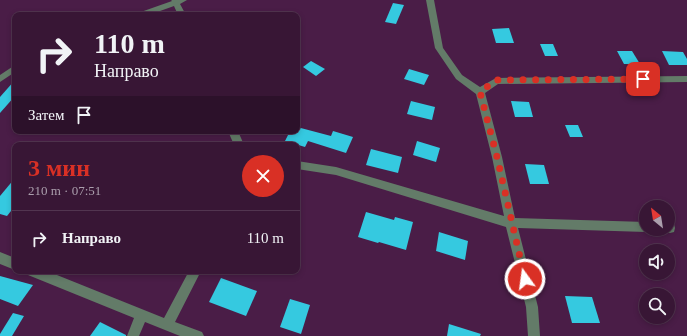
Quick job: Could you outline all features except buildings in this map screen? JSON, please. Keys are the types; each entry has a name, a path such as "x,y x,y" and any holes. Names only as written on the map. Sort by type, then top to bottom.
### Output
{"street":[{"path":"430,0 438,48 459,77 480,92 497,157 511,223 532,307 534,336"},
{"path":"149,12 178,1 181,12"},
{"path":"0,79 12,70"},
{"path":"480,92 496,80 687,79"},
{"path":"300,165 336,171 511,223 639,227"},
{"path":"0,258 12,263"},
{"path":"40,274 198,336"},
{"path":"167,325 193,274"},
{"path":"133,336 142,315"}],"route":[{"path":"525,279 497,157 480,92 496,80 643,79"}]}
